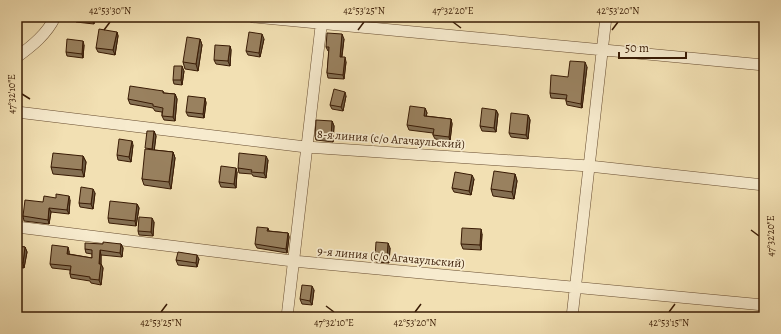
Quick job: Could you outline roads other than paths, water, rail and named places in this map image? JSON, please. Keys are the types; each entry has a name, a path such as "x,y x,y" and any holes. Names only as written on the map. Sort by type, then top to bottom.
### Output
{"street":[{"path":"17,58 50,27 55,17"},
{"path":"253,17 322,20 603,51 764,65"},
{"path":"572,317 606,17"},
{"path":"287,317 322,20"},
{"name":"8-я линия (с/о Агачаульский)","path":"17,112 306,147 589,166 764,185"},
{"name":"9-я линия (с/о Агачаульский)","path":"17,227 293,261 764,305"}]}
